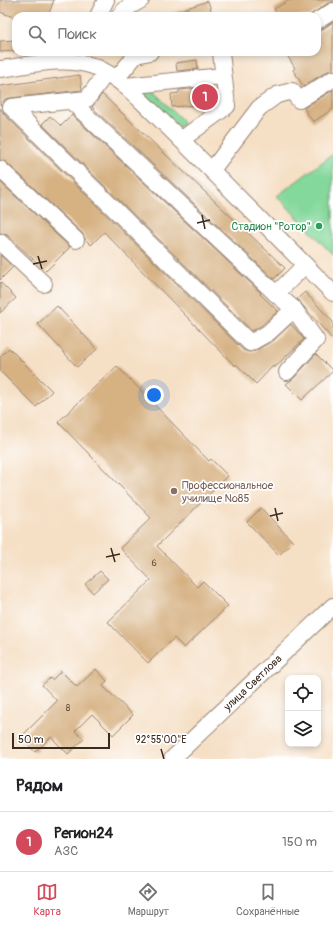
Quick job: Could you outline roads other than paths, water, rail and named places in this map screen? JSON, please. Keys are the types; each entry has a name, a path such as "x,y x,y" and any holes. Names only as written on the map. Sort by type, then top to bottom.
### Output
{"street":[{"path":"100,12 106,0"},
{"path":"123,12 140,0"},
{"path":"321,18 333,11"},
{"path":"6,108 87,100 105,68 134,56"},
{"path":"181,140 226,106 222,56"},
{"path":"0,69 56,62 74,62 105,68 224,76"},
{"path":"105,68 212,170 333,293"},
{"path":"212,170 259,108 277,94 292,91 299,100 333,79"},
{"path":"72,102 276,294 294,309 316,340 287,372"},
{"path":"6,108 250,343 268,333 294,309"},
{"path":"0,169 76,240"},
{"path":"0,242 44,284"},
{"path":"276,294 305,265"},
{"name":"улица Светлова","path":"172,759 333,606"}],"place":[{"name":"Регион24","path":"205,97"},
{"name":"Стадион \"Ротор\"","path":"319,226"},
{"name":"Профессиональное училище №85","path":"174,491"}]}
